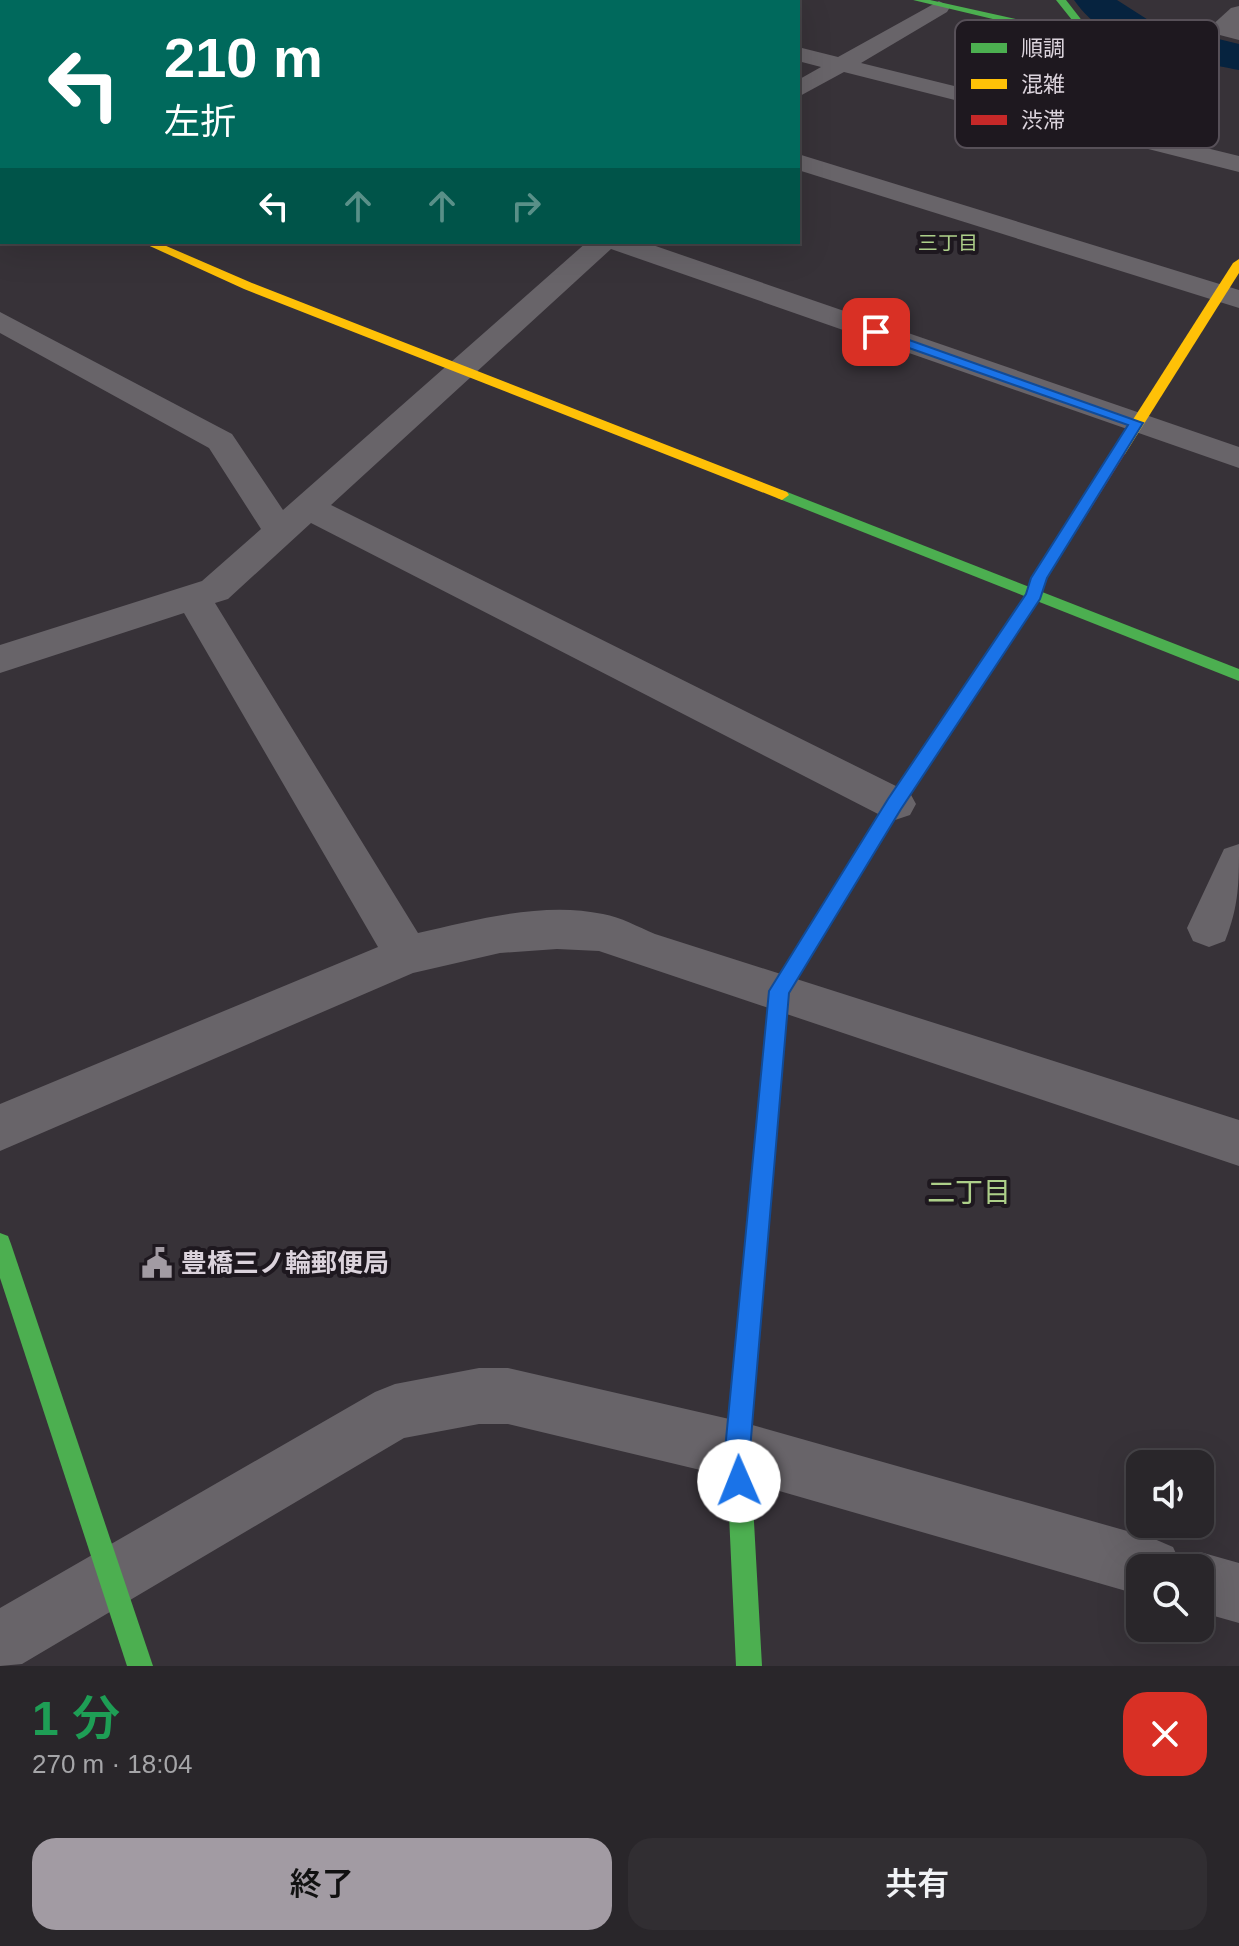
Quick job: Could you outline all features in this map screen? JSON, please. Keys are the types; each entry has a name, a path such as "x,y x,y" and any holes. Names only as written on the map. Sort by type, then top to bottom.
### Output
{"street":[{"path":"1061,0 1078,20"},
{"path":"800,89 928,4 1004,20"},
{"path":"1239,13 1220,28 1239,33"},
{"path":"800,54 955,93"},
{"path":"1175,148 1239,164"},
{"path":"800,163 1229,296"},
{"path":"152,244 248,286 1239,675"},
{"path":"0,659 215,590 601,244"},
{"path":"623,244 1239,458"},
{"path":"749,1666 738,1450 779,991 895,804 1034,595 1039,578 1136,423 1229,296 1239,263"},
{"path":"0,321 221,441 281,533"},
{"path":"309,508 895,804"},
{"path":"194,598 407,955"},
{"path":"1209,928 1239,861"},
{"path":"0,1128 407,955 500,934 557,930 602,932 646,950 1239,1143"},
{"path":"0,1244 140,1666"},
{"path":"0,1642 395,1412 479,1396 508,1396 738,1450 1126,1561"},
{"path":"1214,1586 1239,1593"}],"waterway":[{"path":"1095,0 1114,20"},
{"path":"1219,53 1239,57"}],"traffic: fast":[{"path":"918,0 1007,20"},
{"path":"1061,0 1077,20"},
{"path":"782,495 1239,675"},
{"path":"0,1244 140,1666"},
{"path":"749,1666 738,1450 753,1280"}],"traffic: slow":[{"path":"152,244 248,286 782,495"},
{"path":"1118,454 1239,263"},
{"path":"753,1280 779,991 894,806"}],"traffic: jam":[{"path":"894,806 1034,595 1039,578 1118,454"}],"place":[{"name":"豊橋三ノ輪郵便局","path":"157,1263"}],"district":[{"name":"三丁目","path":"948,243"},
{"name":"二丁目","path":"969,1192"}],"route":[{"path":"739,1481 738,1450 779,991 792,965 857,868 895,804 1034,595 1039,578 1136,423 876,332"}]}
